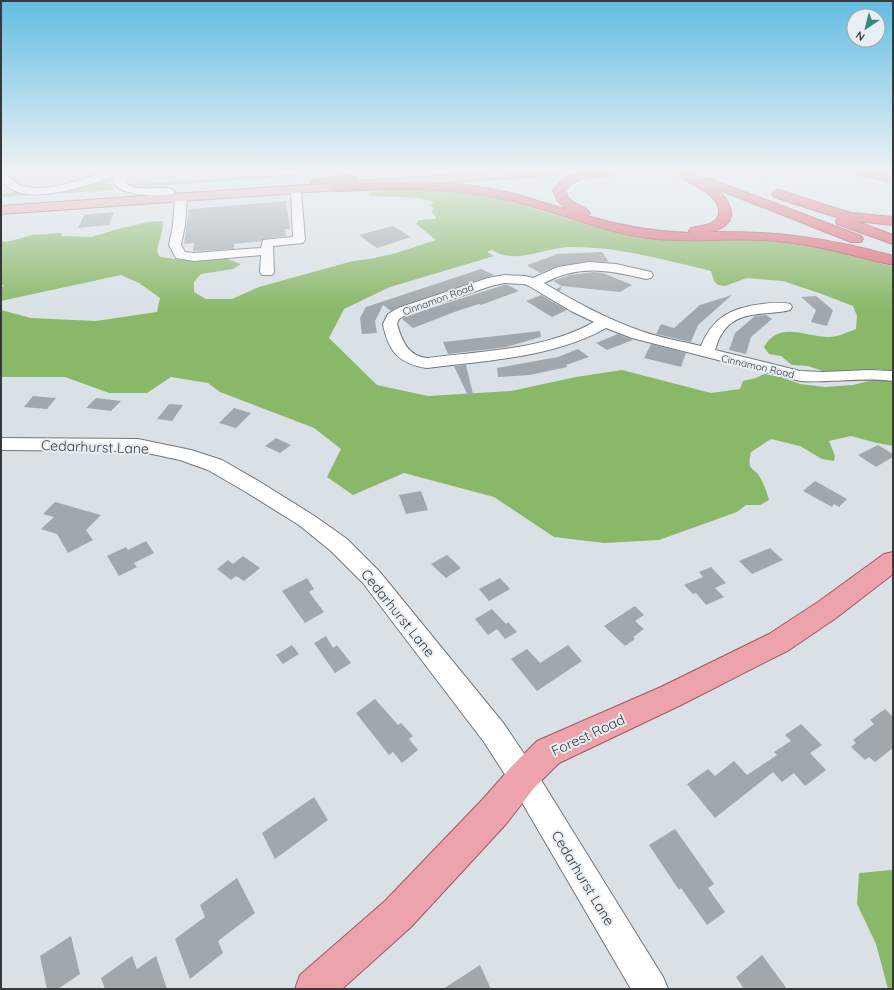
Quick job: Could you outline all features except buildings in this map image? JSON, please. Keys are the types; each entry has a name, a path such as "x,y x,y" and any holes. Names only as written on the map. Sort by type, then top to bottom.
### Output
{"highway":[{"path":"577,217 632,232 668,236 744,236 800,239 853,250 893,261"},
{"path":"593,217 632,227 659,231 686,232 708,229 722,222 724,217"},
{"path":"798,217 893,254"},
{"path":"832,217 893,240"},
{"path":"855,217 893,221"}],"main road":[{"name":"Forest Road","path":"314,989 398,914 494,812 523,777 548,752 671,696 779,642 827,610 893,561"}],"street":[{"path":"178,217 179,225 175,245 181,255 194,257 267,251"},
{"path":"267,272 267,243 300,240 298,217"},
{"path":"534,283 555,272 585,265 615,267 646,275"},
{"name":"Cinnamon Road","path":"605,322 584,334 540,348 427,363 411,360 400,351 390,324 393,317 403,311 488,282 511,279 534,283 576,308 637,335 706,353 800,376 821,378 875,375 893,376"},
{"path":"706,353 718,328 730,318 740,313 754,310 785,307"},
{"name":"Cedarhurst Lane","path":"1,444 16,446 138,445 184,454 215,465 260,491 306,520 339,545 371,577 494,733 523,777 651,989"}],"green space":[{"path":"436,217 563,217 612,231 651,238 790,242 864,258 893,267 893,373 880,369 826,372 808,366 792,365 781,356 769,354 764,347 770,339 777,334 785,332 832,337 856,329 857,316 853,306 783,281 747,278 725,286 718,285 714,281 711,271 623,251 587,247 569,247 520,256 510,256 492,250 487,252 494,256 390,287 344,309 329,338 377,385 428,396 511,391 576,377 622,370 711,393 740,389 743,381 756,378 764,374 780,377 800,384 825,387 853,385 869,381 893,381 893,446 851,436 829,441 835,456 834,461 822,459 800,446 771,439 751,452 750,459 750,466 759,475 769,500 760,505 746,505 737,512 659,540 604,543 554,537 494,497 404,473 353,495 327,477 341,449 314,428 220,392 208,383 171,377 147,393 109,393 65,377 1,377 1,310 31,318 96,321 157,312 160,298 139,283 121,275 1,301 1,288 4,285 1,285 1,241 7,242 32,235 62,233 61,236 91,237 148,222 163,221 157,251 160,257 183,260 227,259 241,264 233,269 201,274 194,282 194,292 206,299 232,299 259,287 353,261 396,253 436,240 416,224 419,220 435,219"},
{"path":"892,870 893,989 888,989 876,944 857,904 859,873"}]}
